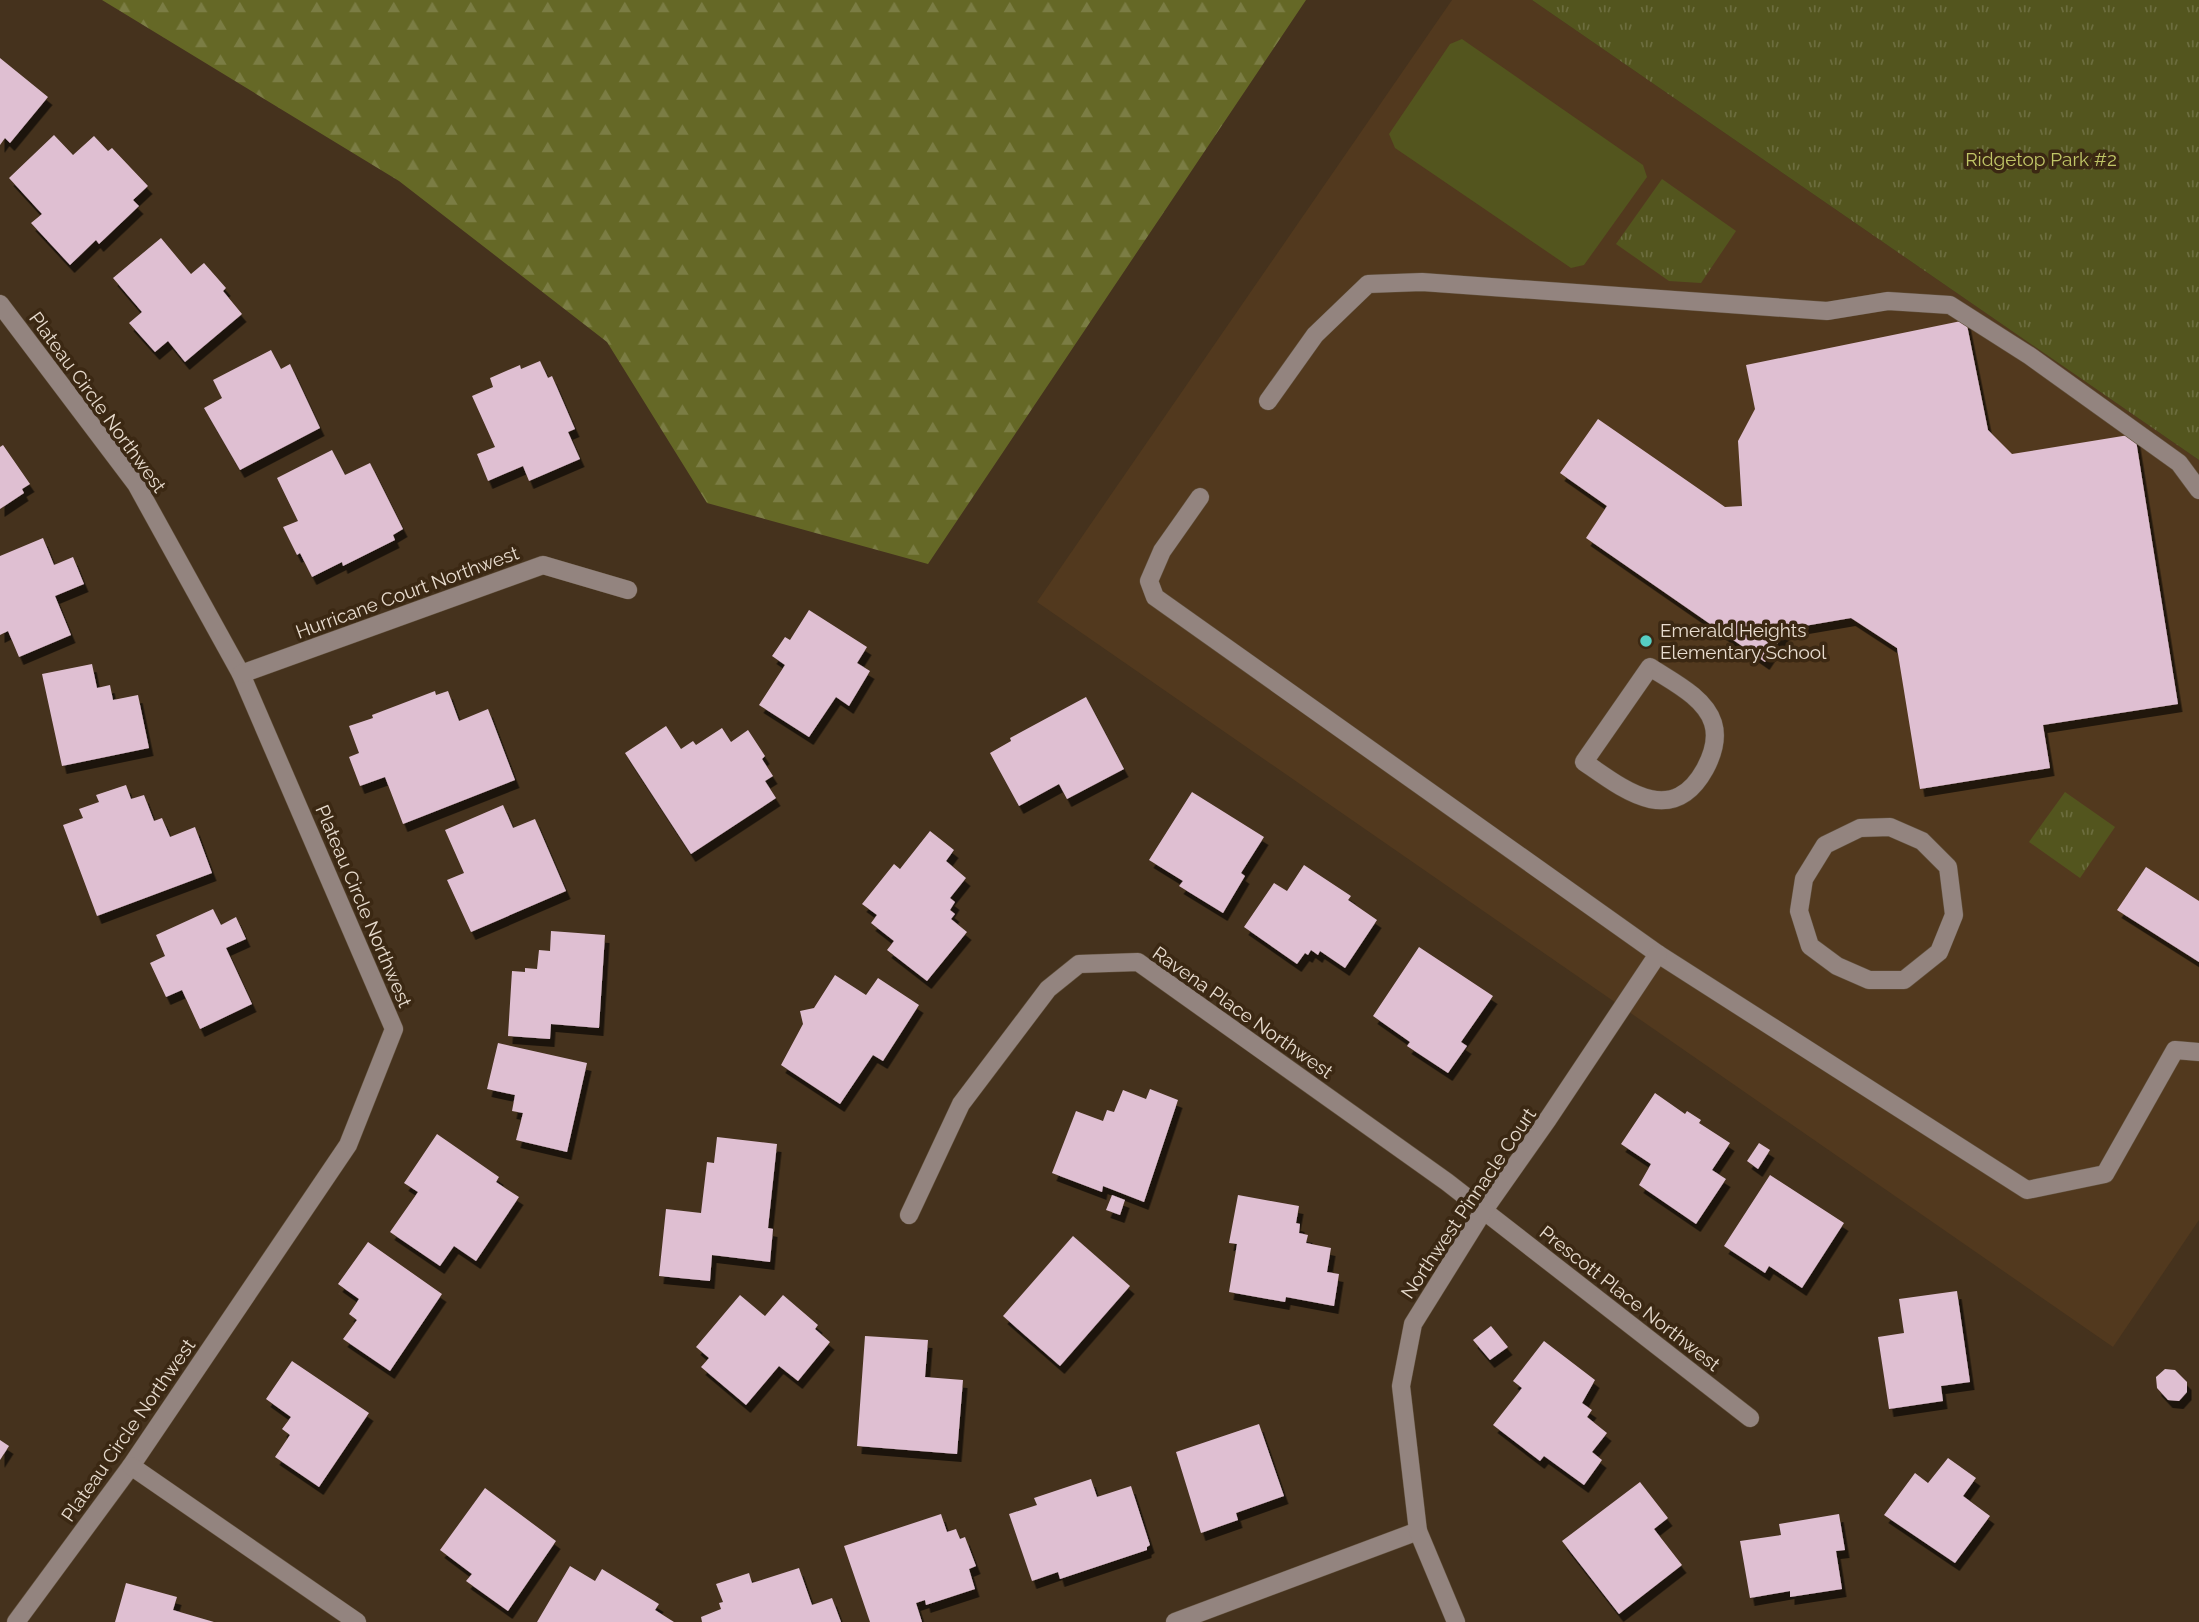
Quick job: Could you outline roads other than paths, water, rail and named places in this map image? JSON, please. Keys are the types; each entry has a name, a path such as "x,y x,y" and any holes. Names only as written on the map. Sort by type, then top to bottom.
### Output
{"street":[{"path":"1268,401 1315,335 1368,284 1422,282 1827,311 1888,300 1950,305 2030,356 2179,463 2199,490"},
{"name":"Plateau Circle Northwest","path":"0,304 136,484 241,674 394,1028 348,1145 131,1466 16,1622"},
{"path":"1200,497 1162,551 1149,581 1155,597 1658,954 2027,1190 2105,1174 2175,1051 2199,1052"},
{"name":"Hurricane Court Northwest","path":"241,674 543,565 628,590"},
{"path":"1650,667 1699,702 1713,723 1715,746 1697,782 1683,796 1666,801 1630,794 1584,762 1650,667"},
{"path":"1890,827 1922,841 1948,867 1954,915 1940,952 1904,980 1870,980 1837,967 1810,946 1799,911 1804,879 1825,845 1860,828 1890,827"},
{"name":"Northwest Pinnacle Court","path":"1456,1622 1418,1531 1401,1386 1413,1324 1484,1210 1658,954"},
{"name":"Ravena Place Northwest","path":"909,1215 961,1104 1048,989 1079,964 1138,962 1484,1210"},
{"name":"Prescott Place Northwest","path":"1484,1210 1750,1419"},
{"path":"131,1466 357,1622"},
{"path":"1175,1622 1418,1531"}],"place":[{"name":"Emerald Heights Elementary School","path":"1646,641"}],"park label":[{"name":"Ridgetop Park #2","path":"2041,159"}]}
